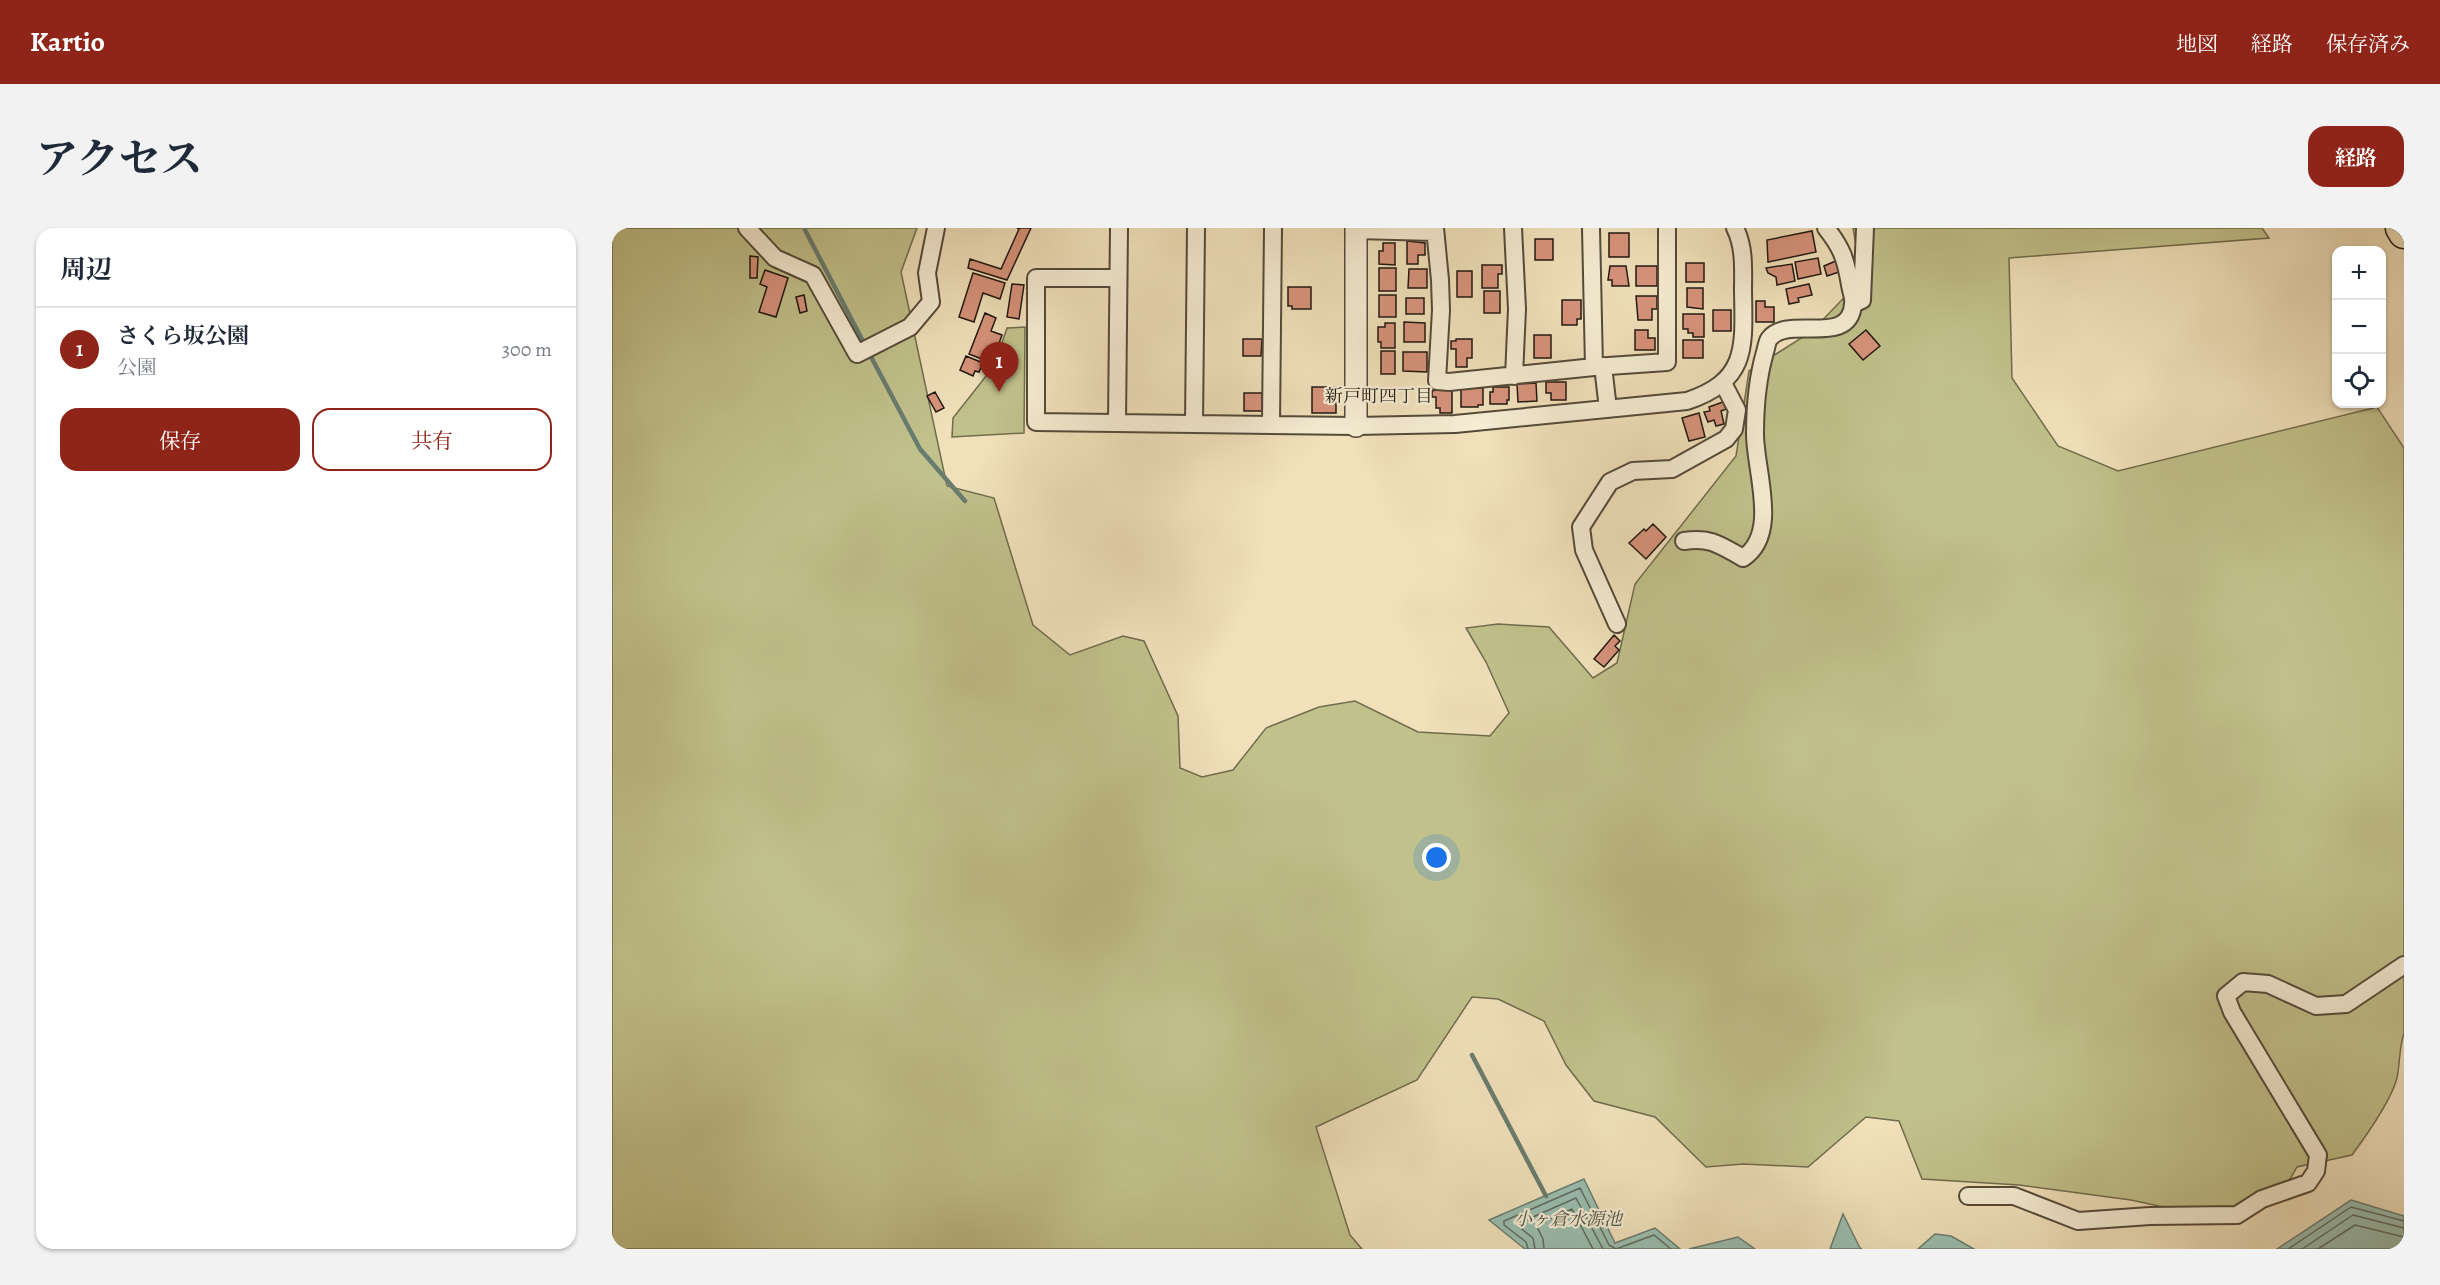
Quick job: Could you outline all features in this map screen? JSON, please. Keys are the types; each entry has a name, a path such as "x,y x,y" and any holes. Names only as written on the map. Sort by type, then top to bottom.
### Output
{"highway":[{"path":"2401,228 2404,232"}],"street":[{"path":"747,228 775,258 813,275 857,354 910,327 931,302 927,273 936,228"},
{"path":"1117,422 1119,228"},
{"path":"1194,423 1196,228"},
{"path":"1271,423 1274,228"},
{"path":"1513,228 1518,309 1514,376"},
{"path":"1591,228 1599,366 1608,409"},
{"path":"1356,426 1356,229 1435,230 1441,310 1437,381 1449,382 1599,366 1667,362 1667,228"},
{"path":"1118,278 1036,278 1036,422 1271,423 1356,426 1455,424 1687,401 1712,391 1723,383 1737,363 1744,340 1743,254 1735,228"},
{"path":"1684,541 1702,538 1717,543 1743,558 1753,552 1765,518 1758,472 1755,398 1760,369 1769,339 1780,332 1835,328 1848,319 1853,304 1848,272 1840,245 1826,228"},
{"path":"1853,304 1862,300 1865,228"},
{"path":"1617,624 1584,550 1581,526 1610,482 1633,471 1671,470 1726,439 1734,429 1737,410 1723,383"},
{"path":"1968,1196 2014,1196 2078,1221 2150,1216 2237,1215 2262,1199 2308,1183 2316,1171 2318,1155 2264,1061 2232,1012 2226,996 2243,982 2268,984 2316,1006 2346,1004 2404,965"}],"green space":[{"path":"612,228 917,228 901,272 947,486 994,498 1033,625 1070,655 1123,636 1144,641 1178,716 1180,768 1202,777 1233,770 1266,728 1319,707 1355,701 1418,732 1490,736 1509,713 1486,662 1466,628 1498,624 1549,627 1593,678 1617,663 1635,584 1736,456 1749,371 1811,332 1862,279 1853,228 2262,228 2269,238 2009,258 2012,378 2058,446 2118,471 2373,408 2378,408 2404,448 2404,1033 2397,1078 2378,1118 2352,1155 2297,1167 2281,1195 2200,1215 2131,1200 2019,1185 1922,1179 1899,1121 1866,1117 1808,1167 1743,1164 1706,1167 1655,1117 1594,1101 1566,1065 1544,1021 1498,999 1472,997 1417,1080 1316,1127 1350,1235 1362,1249 612,1249"},
{"path":"1025,327 1024,433 952,437 953,418 994,366 1007,328"}],"water":[{"name":"小ヶ倉水源池","path":"1584,1179 1615,1243 1655,1228 1680,1249 1525,1249 1489,1220"},
{"path":"2351,1200 2404,1216 2404,1249 2277,1249"},
{"path":"1843,1214 1860,1248 1862,1249 1830,1249"},
{"path":"1935,1234 1951,1236 1974,1249 1918,1249"},
{"path":"1738,1237 1755,1249 1689,1249"}],"building":[{"path":"1017,228 1031,228 1007,280 968,268 970,259 1001,269 1019,229"},
{"path":"1812,231 1816,252 1768,262 1767,240"},
{"path":"1609,233 1629,233 1629,257 1609,257"},
{"path":"1535,239 1553,239 1553,260 1535,260"},
{"path":"1407,241 1425,243 1425,255 1418,255 1418,264 1407,264"},
{"path":"1383,243 1395,243 1395,265 1379,264 1379,251 1383,251"},
{"path":"750,256 758,257 757,278 750,278"},
{"path":"1818,258 1821,274 1798,279 1795,262"},
{"path":"1838,260 1842,271 1827,276 1824,266"},
{"path":"1686,263 1704,263 1704,282 1686,282"},
{"path":"1792,264 1795,281 1777,285 1776,277 1768,273 1766,268"},
{"path":"1482,265 1502,265 1502,274 1498,274 1498,288 1482,288"},
{"path":"1610,266 1626,266 1629,286 1612,286 1612,280 1608,280"},
{"path":"1636,266 1657,266 1657,286 1636,286"},
{"path":"1379,268 1396,268 1396,291 1379,291"},
{"path":"1409,269 1427,269 1427,288 1408,288"},
{"path":"765,270 788,278 776,317 759,312 767,287 760,284"},
{"path":"1457,271 1472,271 1472,297 1457,297"},
{"path":"973,273 1005,283 1000,299 983,293 974,322 959,317"},
{"path":"1012,284 1024,285 1019,319 1007,317"},
{"path":"1809,284 1812,295 1798,298 1799,302 1789,304 1786,289"},
{"path":"1288,287 1311,287 1311,309 1292,309 1292,306 1288,306"},
{"path":"1687,288 1703,288 1703,309 1687,307"},
{"path":"1484,291 1500,291 1500,313 1484,313"},
{"path":"804,295 807,311 800,313 796,297"},
{"path":"1379,295 1396,295 1396,317 1379,317"},
{"path":"1636,296 1657,296 1657,309 1652,309 1652,320 1638,320"},
{"path":"1406,298 1424,298 1424,314 1406,314"},
{"path":"1562,300 1581,300 1581,319 1577,319 1577,325 1562,325"},
{"path":"1756,301 1765,301 1765,307 1774,307 1774,322 1756,322"},
{"path":"1713,310 1731,310 1731,331 1713,331"},
{"path":"985,313 996,318 991,331 1002,335 992,363 969,354"},
{"path":"1683,314 1704,314 1704,337 1693,337 1693,333 1688,333 1688,329 1683,329"},
{"path":"1404,322 1425,323 1425,342 1404,342"},
{"path":"1385,323 1395,323 1395,348 1381,348 1381,342 1378,342 1378,327 1385,327"},
{"path":"1635,330 1648,330 1648,338 1655,338 1655,350 1635,350"},
{"path":"1866,330 1880,346 1863,360 1849,344"},
{"path":"1534,335 1551,335 1551,358 1534,358"},
{"path":"1243,339 1262,339 1261,356 1243,356"},
{"path":"1456,339 1472,339 1472,358 1467,358 1467,367 1456,367 1456,349 1451,349 1451,341 1456,341"},
{"path":"1683,340 1703,340 1703,358 1683,358"},
{"path":"1381,351 1395,351 1395,374 1381,374"},
{"path":"1403,352 1427,352 1427,372 1403,371"},
{"path":"966,356 983,363 979,372 975,371 973,376 960,370"},
{"path":"1546,382 1566,382 1566,400 1551,400 1551,393 1546,393"},
{"path":"1536,383 1537,401 1518,402 1517,384"},
{"path":"1312,387 1336,387 1336,413 1312,413"},
{"path":"1493,387 1509,387 1507,404 1490,404 1490,392 1493,392"},
{"path":"1461,388 1483,388 1483,405 1461,407"},
{"path":"1452,390 1452,413 1440,413 1440,408 1436,408 1436,397 1432,397 1432,391"},
{"path":"935,392 944,408 936,412 927,396"},
{"path":"1244,393 1262,393 1262,411 1244,411"},
{"path":"1723,402 1726,409 1721,411 1724,424 1716,426 1714,420 1708,422 1704,412 1710,411 1709,407"},
{"path":"1699,413 1705,437 1689,441 1682,418"},
{"path":"1653,524 1666,537 1646,559 1629,543"},
{"path":"1614,635 1620,641 1615,646 1619,650 1604,667 1594,659"}],"waterway":[{"path":"804,228 865,345"},
{"path":"869,353 920,449 965,501"},
{"path":"1472,1055 1546,1196"}],"place":[{"name":"さくら坂公園","path":"999,392"}],"district":[{"name":"新戸町四丁目","path":"1379,396"}]}
